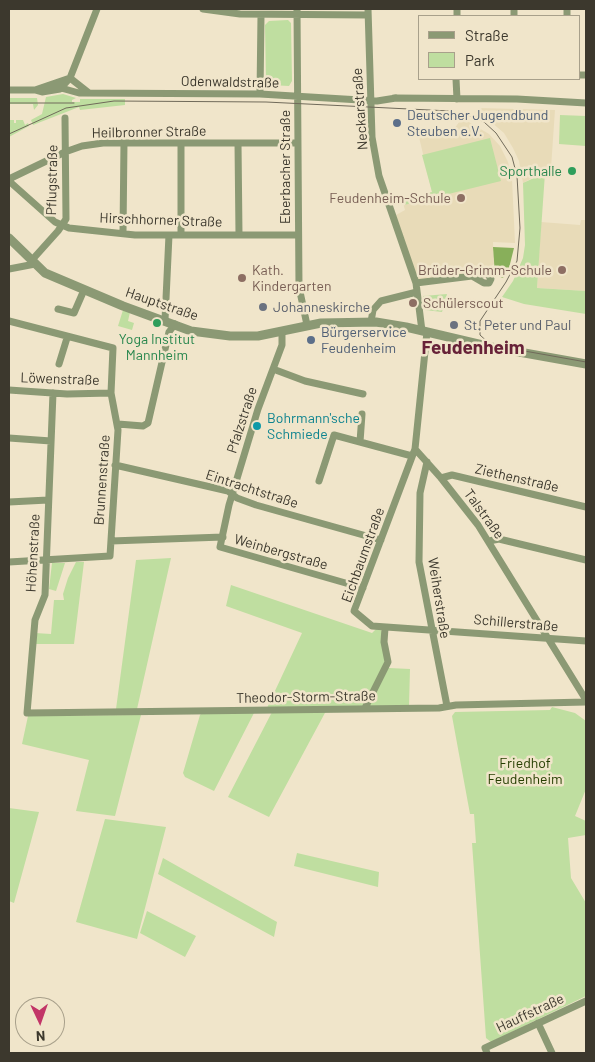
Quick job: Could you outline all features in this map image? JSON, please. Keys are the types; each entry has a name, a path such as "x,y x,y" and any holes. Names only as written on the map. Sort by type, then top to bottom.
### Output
{"street":[{"path":"61,88 70,78 97,9"},
{"path":"207,9 261,15 297,12 368,12"},
{"name":"Eberbacher Straße","path":"297,12 299,287 307,325"},
{"name":"Neckarstraße","path":"368,12 369,99 372,137 379,176 416,283 425,332"},
{"path":"260,94 261,15"},
{"path":"70,78 72,91"},
{"path":"70,78 89,93"},
{"name":"Odenwaldstraße","path":"35,90 70,78"},
{"path":"456,80 457,99"},
{"name":"Odenwaldstraße","path":"9,90 52,92 61,88 89,93 260,94 369,99 377,101 396,98 517,99 586,103"},
{"name":"Pflugstraße","path":"34,262 66,219 65,118"},
{"path":"123,234 124,142"},
{"name":"Heilbronner Straße","path":"9,180 65,152 82,146 124,142 298,143"},
{"path":"181,142 181,235"},
{"path":"238,144 239,235"},
{"path":"9,180 55,222 62,226"},
{"name":"Hirschhorner Straße","path":"62,226 123,234 298,235"},
{"path":"165,320 169,235"},
{"name":"Hauptstraße","path":"9,238 45,273 191,331 236,336 258,336 307,325 371,322 491,347 586,364"},
{"path":"9,269 34,262"},
{"path":"416,283 472,276"},
{"path":"58,309 74,313 84,290"},
{"path":"371,322 373,310 381,301 417,292"},
{"path":"9,321 67,338 59,364"},
{"path":"118,424 143,426 148,423 169,332 175,324"},
{"name":"Pfalzstraße","path":"220,547 233,494 256,416 282,343 282,331"},
{"path":"319,481 334,435 413,453 425,332"},
{"name":"Brunnenstraße","path":"46,560 110,556 118,424 111,393 112,348 67,338"},
{"path":"273,369 304,382 363,394"},
{"name":"Löwenstraße","path":"9,390 53,393 111,393"},
{"name":"Höhenstraße","path":"27,714 35,620 45,595 53,393"},
{"path":"360,442 362,414"},
{"path":"9,438 51,440"},
{"name":"Talstraße","path":"413,453 427,462 441,478 489,541 586,701"},
{"name":"Eichbaumstraße","path":"385,628 372,626 354,611 413,453"},
{"name":"Weiherstraße","path":"427,462 420,493 419,562 430,630 447,706"},
{"name":"Eintrachtstraße","path":"115,465 228,491 256,505 381,540"},
{"name":"Ziethenstraße","path":"441,478 452,476 586,507"},
{"path":"9,502 48,500"},
{"name":"Weinbergstraße","path":"111,541 223,537"},
{"path":"489,541 499,539 586,560"},
{"name":"Weinbergstraße","path":"220,547 363,588"},
{"path":"9,562 46,560"},
{"path":"365,708 388,662 384,642 385,628"},
{"name":"Schillerstraße","path":"385,628 586,640"},
{"name":"Theodor-Storm-Straße","path":"27,714 365,708 586,701"},
{"name":"Hauffstraße","path":"486,1051 538,1023 586,1001"},
{"path":"538,1023 552,1053"}],"shaded area":[{"path":"478,108 555,110 551,168 523,183 519,161 504,133 478,111"},
{"name":"Feudenheim-Schule","path":"462,118 489,134 500,146 508,162 512,179 515,243 493,242 494,264 487,270 417,280 396,215 405,210 402,200 432,192 419,137 454,129"},
{"name":"Brüder-Grimm-Schule","path":"581,220 586,220 586,291 537,288 541,222 580,225"}],"green space":[{"path":"288,20 291,23 292,81 289,86 270,85 266,81 265,25 269,21"},
{"path":"63,94 76,98 72,102 80,102 80,99 125,99 125,105 80,110 79,107 33,125 31,120 42,114 46,97"},
{"path":"9,98 37,98 38,105 34,110 33,104 9,104"},
{"path":"560,115 586,116 586,146 559,144"},
{"path":"9,120 14,120 14,123 16,123 16,120 23,120 25,125 28,123 29,126 9,137"},
{"path":"490,138 501,181 404,205 403,200 432,192 422,155"},
{"path":"545,173 537,288 586,291 586,314 524,304 502,297 513,281 523,258 525,245 523,183"},
{"path":"493,247 514,248 509,268 503,278 495,275"},
{"path":"447,294 442,312 425,310 423,296"},
{"path":"123,310 130,312 128,321 134,323 132,330 118,326"},
{"path":"171,558 137,709 116,709 136,560"},
{"path":"76,562 84,562 74,644 34,644 35,633 51,634 54,600 64,600 63,594 68,578"},
{"path":"52,563 65,563 56,591 49,589"},
{"path":"231,585 372,633 377,628 381,629 389,668 410,669 409,706 267,708 302,633 226,606"},
{"name":"Friedhof Feudenheim","path":"552,707 575,713 586,721 586,789 575,816 586,821 586,835 568,838 571,878 586,903 586,996 491,1042 486,1038 472,843 476,843 474,814 470,814 452,716 455,712 550,710"},
{"path":"326,711 269,817 228,797 272,712"},
{"path":"202,713 254,713 214,791 185,777 183,773"},
{"path":"141,715 115,816 76,811 89,760 22,744 28,716"},
{"path":"9,808 39,812 14,903 9,901"},
{"path":"105,819 166,827 137,939 76,922"},
{"path":"297,853 379,872 378,887 294,866"},
{"path":"163,858 277,922 274,937 158,874"},
{"path":"147,911 196,936 185,957 140,933"}],"tram line":[{"path":"9,134 66,108 114,101 266,102 450,111 471,116 484,122 496,133 512,157 517,176 520,228 517,261 506,282 480,321 480,335 491,345 586,362"},
{"path":"9,103 74,103"}],"place":[{"name":"Deutscher Jugendbund Steuben e.V.","path":"397,123"},
{"name":"Sporthalle","path":"572,171"},
{"name":"Feudenheim-Schule","path":"461,198"},
{"name":"Brüder-Grimm-Schule","path":"562,270"},
{"name":"Kath. Kindergarten","path":"242,278"},
{"name":"Schülerscout","path":"413,303"},
{"name":"Johanneskirche","path":"263,307"},
{"name":"Yoga Institut Mannheim","path":"157,323"},
{"name":"St. Peter und Paul","path":"454,325"},
{"name":"Bürgerservice Feudenheim","path":"311,340"},
{"name":"Bohrmann'sche Schmiede","path":"257,426"}],"district":[{"name":"Feudenheim","path":"473,348"}]}
